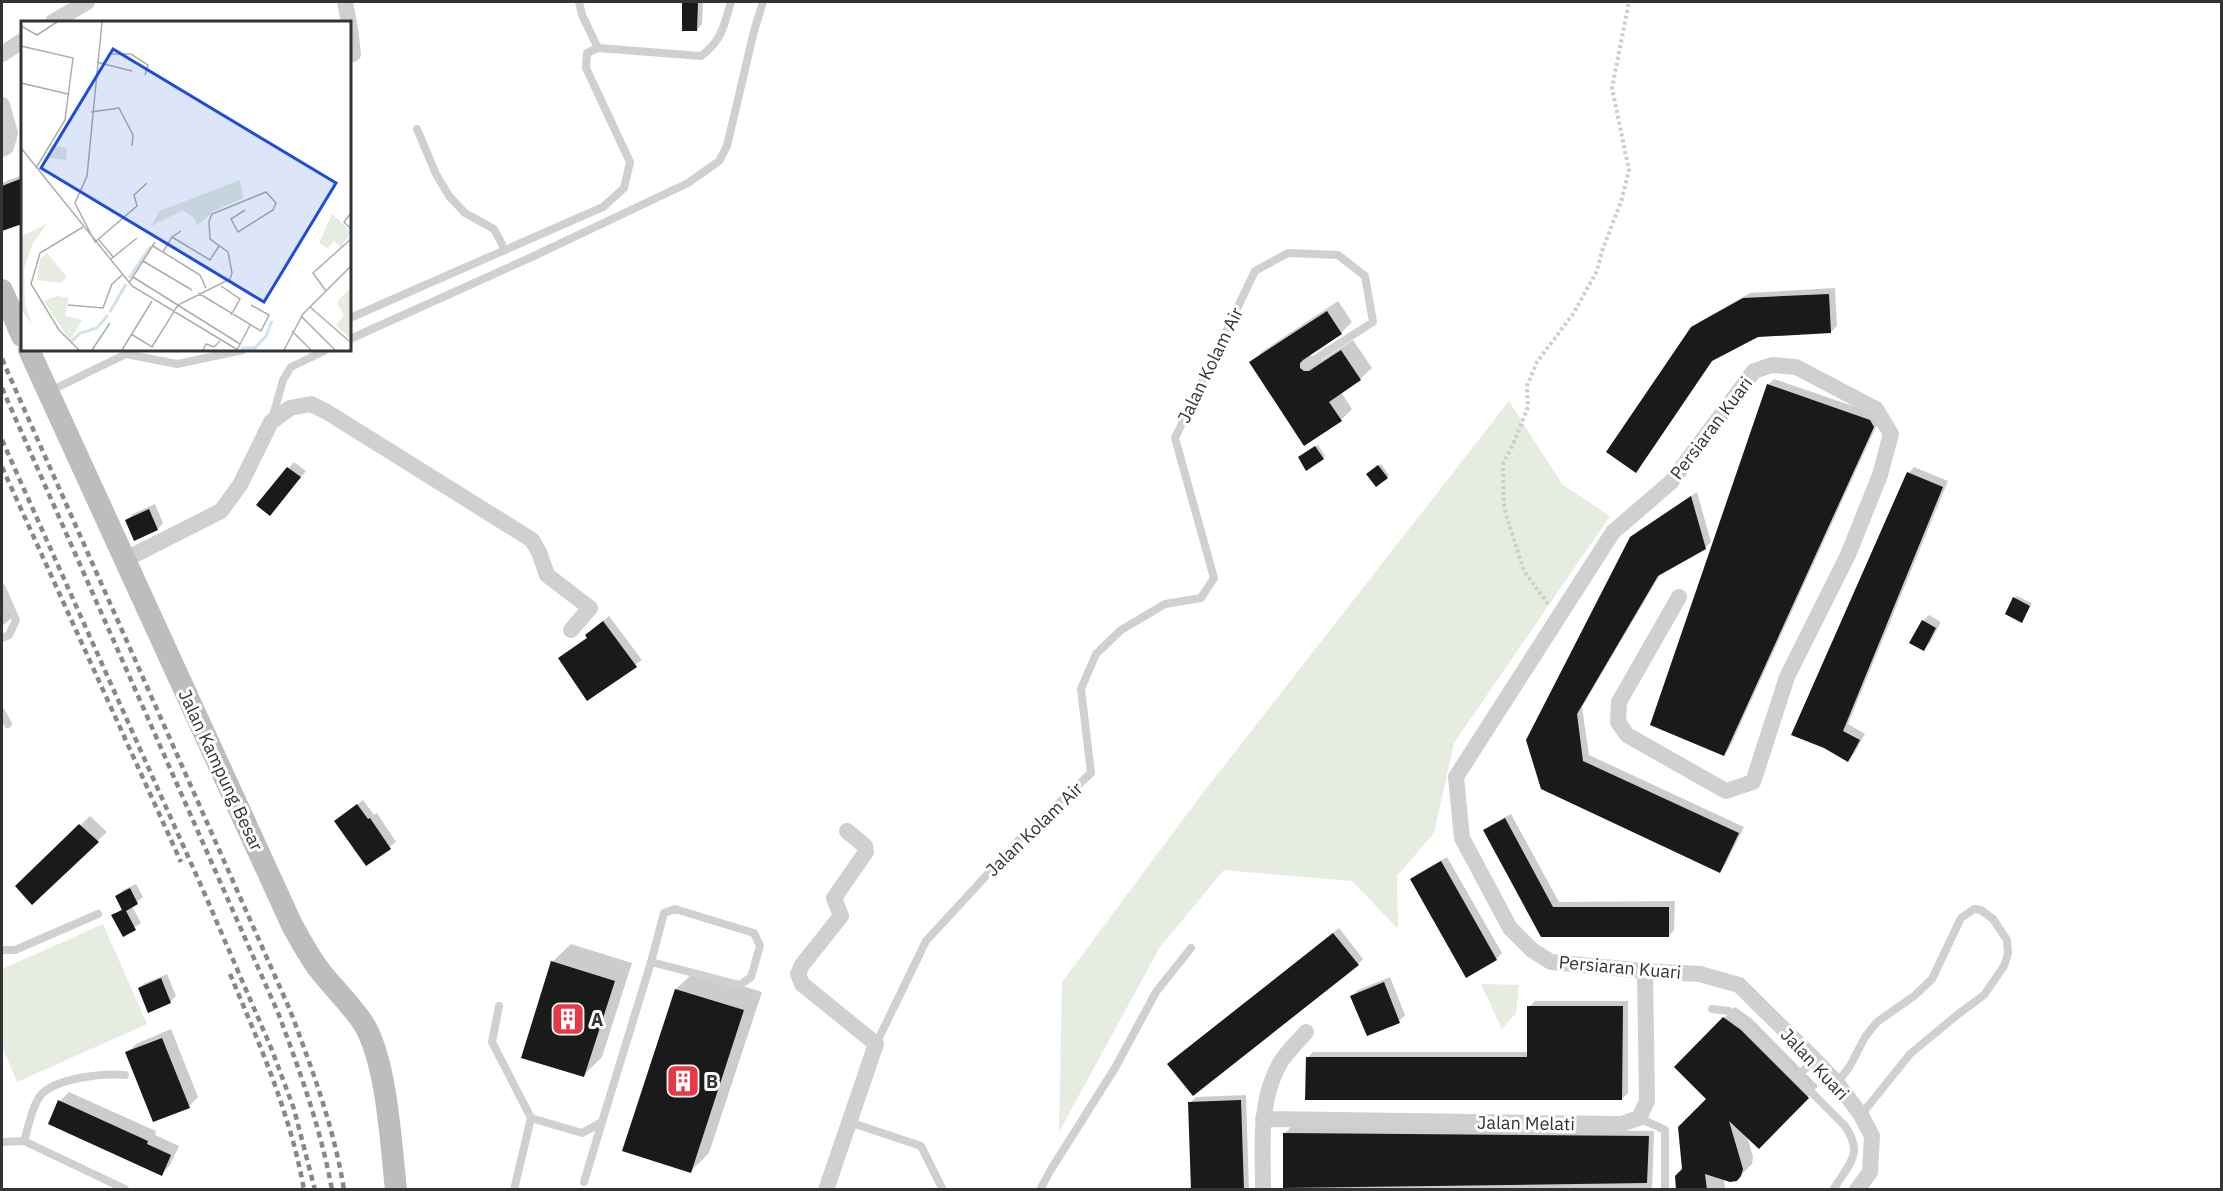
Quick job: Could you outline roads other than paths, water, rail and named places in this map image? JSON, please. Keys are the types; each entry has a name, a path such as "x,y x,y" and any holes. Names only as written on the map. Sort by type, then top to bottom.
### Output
{"street":[{"path":"55,21 87,2"},
{"path":"345,2 349,21"},
{"path":"351,37 353,54"},
{"path":"2,54 21,42"},
{"path":"2,105 10,147"},
{"path":"2,290 21,334"},
{"name":"Jalan Kampung Besar","path":"28,351 304,948 320,971 358,1015 369,1036 380,1069 396,1190"},
{"name":"Persiaran Kuari","path":"1679,597 1619,702 1618,722 1627,735 1726,791 1753,782 1787,677 1848,555 1876,485 1891,434 1876,409 1796,367 1772,365 1754,371 1671,482 1613,532 1456,777 1462,838 1510,928 1533,950 1551,962 1700,974"},
{"path":"124,560 221,511 240,485 271,422 291,408 311,404 532,540 547,575 590,608 572,630"},
{"path":"847,831 865,846 866,852 834,898 841,916 802,965 798,974 802,984 876,1044"},
{"path":"1639,1118 1647,1101 1646,971"},
{"name":"Jalan Kuari","path":"1700,974 1739,985 1837,1083 1861,1115 1872,1136 1870,1172 1857,1190"},
{"path":"1263,1190 1263,1119 1269,1086 1280,1063 1306,1032"},
{"name":"Jalan Kolam Air","path":"826,1190 876,1044"},
{"name":"Jalan Melati","path":"1263,1119 1621,1124 1639,1118"}],"lane":[{"path":"579,2 582,15 598,48"},
{"path":"351,318 603,207 624,188 630,162 586,68 587,53 598,48 701,56 712,48 721,36 731,2"},
{"path":"351,339 688,183 719,161 727,146 763,2"},
{"path":"417,129 436,174 449,196 465,213 494,229 505,250"},
{"name":"Jalan Kolam Air","path":"876,1044 926,941 1019,840 1091,773 1081,689 1096,654 1121,630 1165,604 1201,598 1214,578 1175,438 1255,271 1288,253 1338,255 1365,276 1373,322 1306,365"},
{"path":"48,392 126,352 177,364 238,351"},
{"path":"271,422 284,380 291,367 324,351"},
{"path":"2,588 16,620 9,635 2,638"},
{"path":"2,713 8,724"},
{"path":"584,1182 664,913 675,909 754,933 760,946 751,977 740,985 651,962"},
{"path":"1837,1083 1850,1066 1865,1037 1877,1022 1914,996 1932,979 1961,918 1974,909 1981,910 1993,919 2007,940 2008,954 1994,984 1984,995 1910,1054 1861,1115"},
{"path":"2,950 15,950 98,914"},
{"path":"1040,1190 1115,1068 1156,992 1191,948"},
{"path":"499,1006 492,1042 531,1118 514,1190"},
{"path":"1712,1009 1729,1011 1737,1018 1797,1076 1853,1137 1855,1154 1833,1190"},
{"path":"1797,1076 1815,1060"},
{"path":"24,1141 39,1097 48,1089 76,1079 110,1074 125,1075"},
{"path":"531,1118 582,1133 602,1122"},
{"path":"1639,1118 1665,1130 1665,1190"},
{"path":"849,1122 921,1146 944,1190"},
{"path":"2,1142 24,1141 125,1189"}],"railway":[{"path":"2,359 290,1010 328,1121 344,1190"},
{"path":"2,388 279,1015 316,1123 332,1190"},
{"path":"2,440 272,1050 294,1109 315,1190"},
{"path":"2,467 181,862"},
{"path":"230,974 283,1107 304,1190"}],"place":[{"name":"A","path":"568,1019"},
{"name":"B","path":"683,1081"}]}
